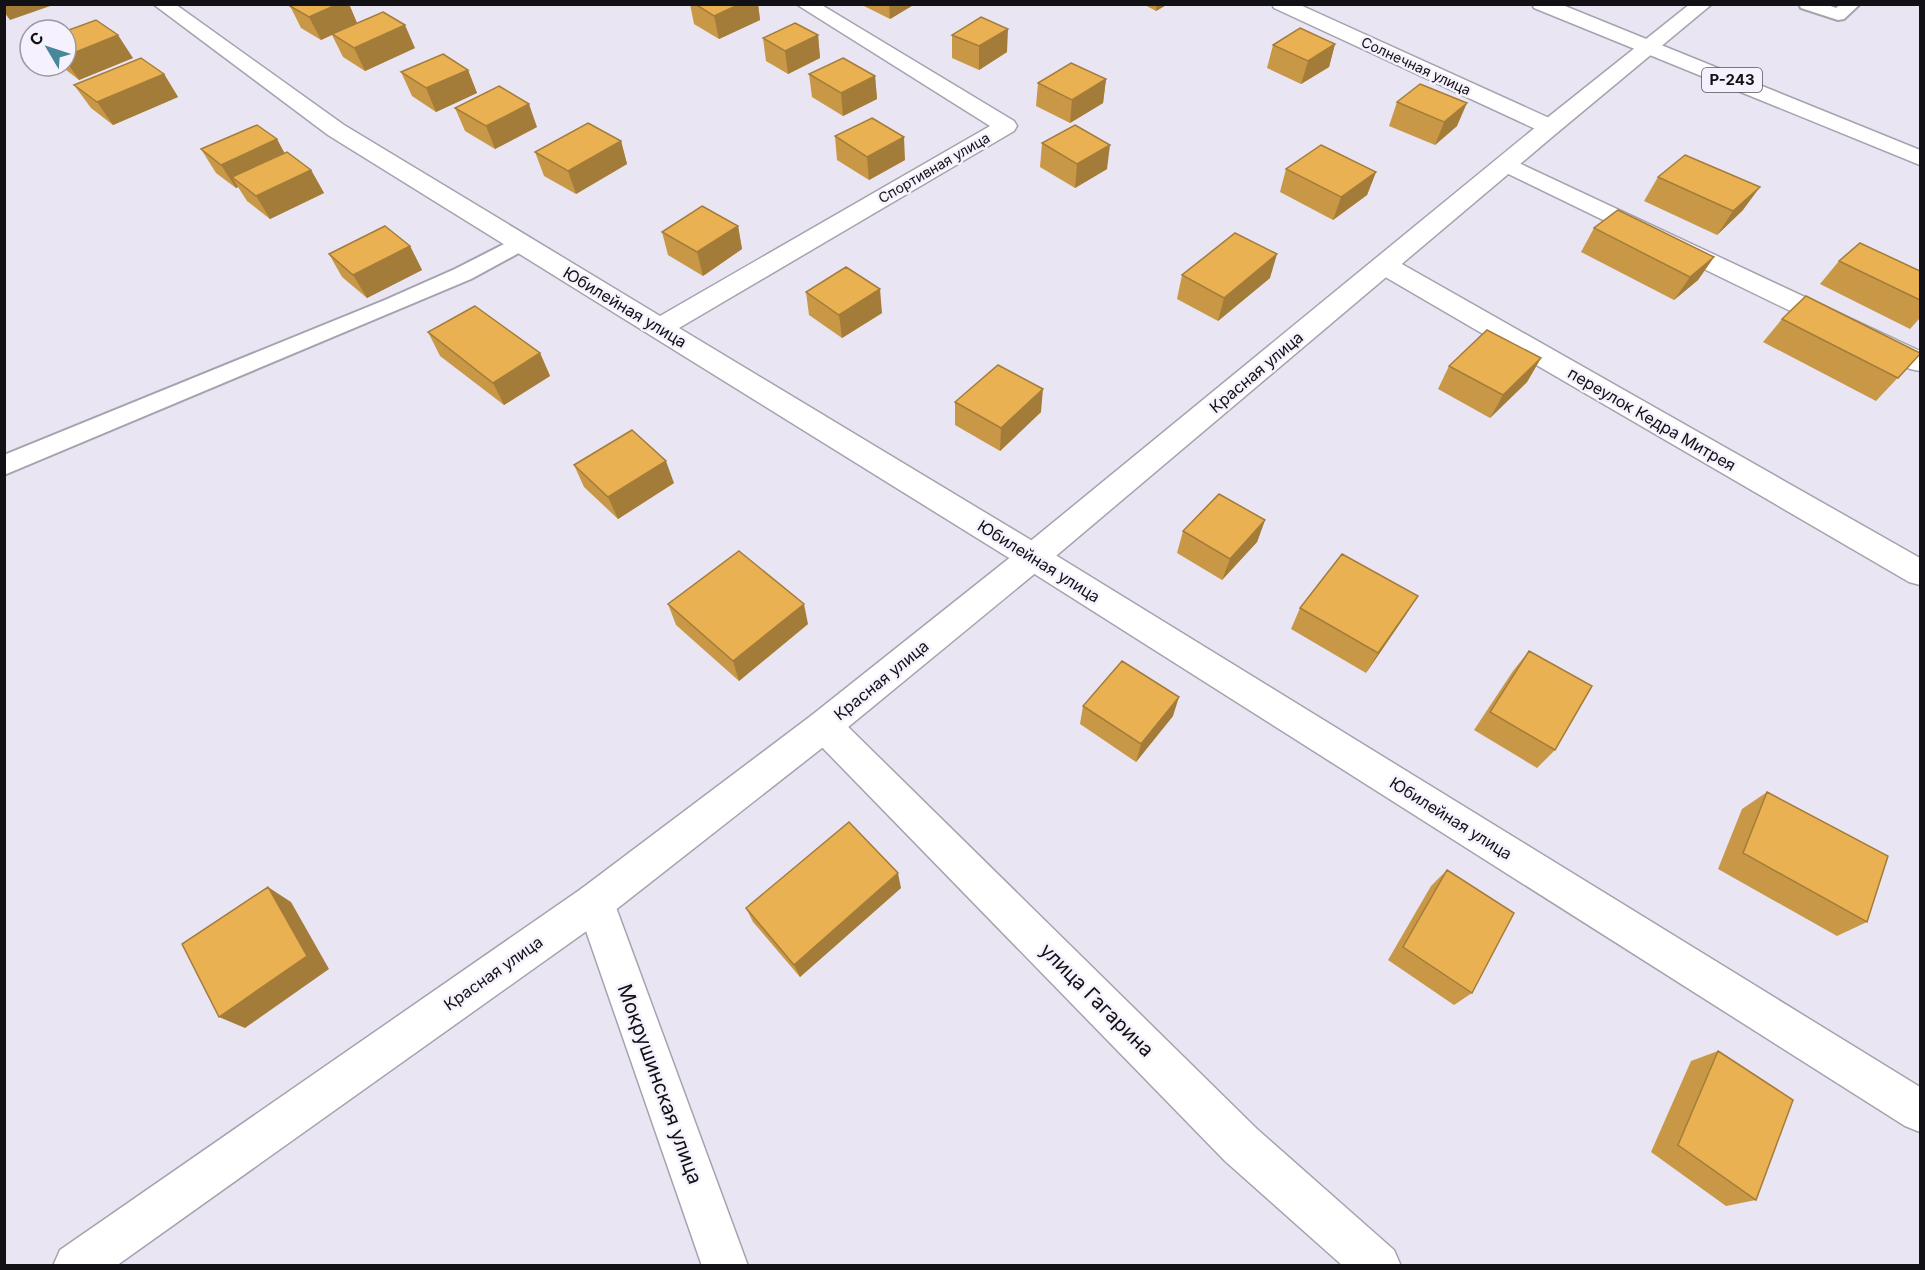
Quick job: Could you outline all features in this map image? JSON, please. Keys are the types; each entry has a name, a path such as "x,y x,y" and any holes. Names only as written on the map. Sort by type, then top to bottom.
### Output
{"main road":[{"name":"Юбилейная улица","path":"162,4 336,130 1033,557 1920,1111"},
{"name":"Спортивная улица","path":"659,328 1006,126 805,4"},
{"name":"Солнечная улица","path":"1281,4 1550,127"},
{"name":"Р-243","path":"1541,4 1920,158"},
{"name":"Красная улица","path":"76,1266 595,902 824,726 1033,557 1550,127 1703,4"},
{"path":"1506,164 1920,362"},
{"name":"переулок Кедра Митрея","path":"1384,265 1920,573"},
{"name":"улица Гагарина","path":"824,726 1241,1145 1378,1266"},
{"name":"Мокрушинская улица","path":"595,902 725,1266"}],"lane":[{"path":"1807,4 1838,15 1852,4"},
{"path":"4,466 393,305 463,274 520,243"}],"building":[{"path":"292,4 338,4 309,17 290,6"},
{"path":"695,4 740,4 714,16"},
{"path":"383,12 405,25 354,48 332,34"},
{"path":"981,17 1008,29 979,46 952,35"},
{"path":"96,20 118,35 78,51 78,27"},
{"path":"795,23 818,35 785,51 763,38"},
{"path":"1300,28 1335,44 1308,61 1273,45"},
{"path":"443,54 468,70 426,88 401,72"},
{"path":"141,58 164,74 97,102 74,85"},
{"path":"843,58 875,76 841,93 809,74"},
{"path":"1071,63 1106,79 1072,100 1038,83"},
{"path":"1420,84 1467,103 1444,122 1397,102"},
{"path":"499,86 529,104 486,126 455,108"},
{"path":"872,118 904,137 867,157 835,136"},
{"path":"588,123 621,141 568,171 535,152"},
{"path":"257,125 277,139 221,165 201,149"},
{"path":"1075,125 1110,145 1077,164 1042,143"},
{"path":"1321,145 1376,172 1341,197 1286,169"},
{"path":"287,152 311,170 256,196 232,177"},
{"path":"1685,155 1760,187 1733,211 1658,177"},
{"path":"702,206 738,226 697,252 662,232"},
{"path":"1618,210 1714,257 1690,277 1594,228"},
{"path":"385,226 410,246 353,275 329,254"},
{"path":"1235,233 1277,254 1224,298 1182,275"},
{"path":"1860,243 1920,271 1920,300 1839,261"},
{"path":"846,267 880,289 839,315 806,292"},
{"path":"1806,296 1920,354 1898,378 1782,319"},
{"path":"475,306 540,353 493,383 428,332"},
{"path":"1487,330 1541,358 1503,395 1449,366"},
{"path":"998,365 1043,389 1001,428 955,402"},
{"path":"632,430 666,461 608,497 574,465"},
{"path":"1219,494 1265,520 1230,559 1183,531"},
{"path":"739,551 804,604 733,661 668,604"},
{"path":"1342,554 1418,596 1378,653 1300,608"},
{"path":"1529,651 1592,686 1555,750 1490,712"},
{"path":"1122,661 1179,697 1141,744 1083,706"},
{"path":"1767,792 1888,856 1867,922 1743,853"},
{"path":"849,822 898,873 794,965 746,908"},
{"path":"1447,870 1514,913 1472,993 1403,947"},
{"path":"268,887 307,956 219,1017 182,944"},
{"path":"1718,1051 1793,1100 1756,1200 1678,1145"}]}
